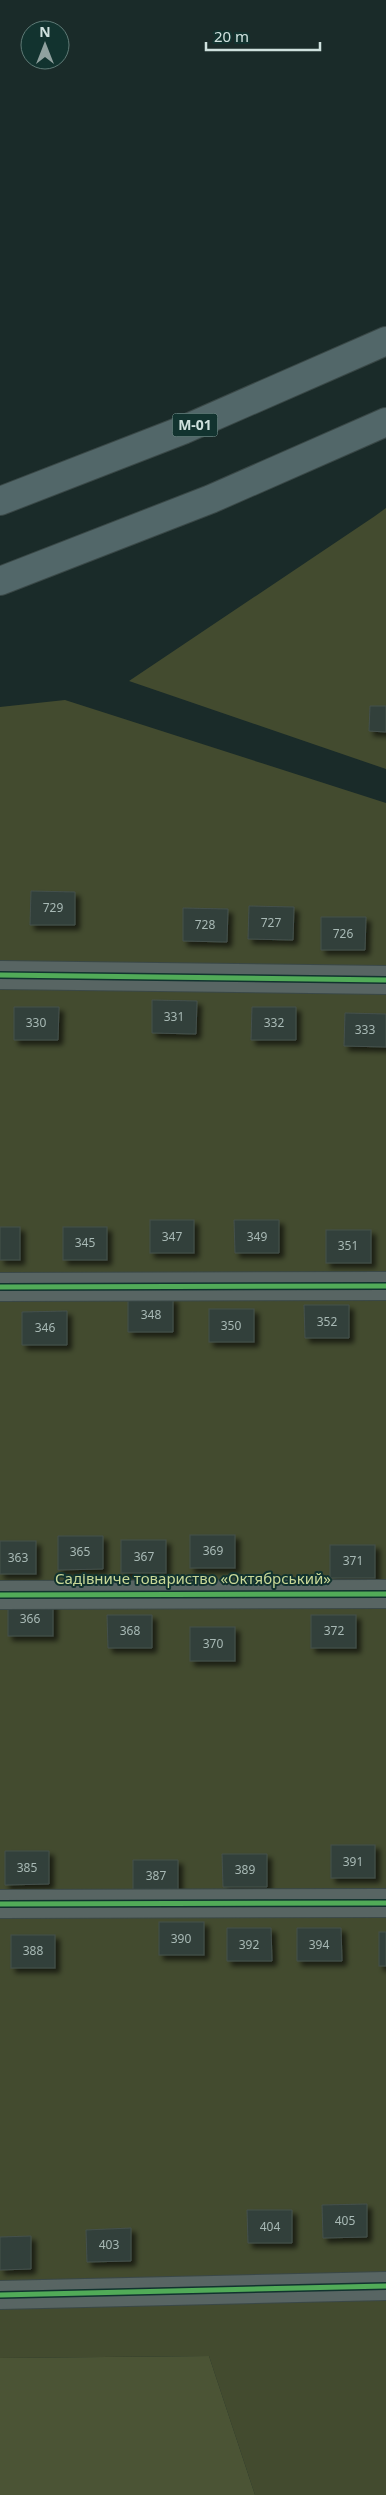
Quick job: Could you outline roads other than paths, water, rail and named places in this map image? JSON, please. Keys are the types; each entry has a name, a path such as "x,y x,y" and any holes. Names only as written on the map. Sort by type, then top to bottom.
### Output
{"highway":[{"name":"М-01","path":"0,501 183,430 386,341"},
{"path":"0,581 211,500 386,422"}],"street":[{"path":"0,975 386,980"},
{"path":"0,1288 386,1286"},
{"path":"0,1595 386,1594"},
{"path":"0,1904 386,1903"},
{"path":"0,2295 386,2286"}],"park label":[{"name":"Садівниче товариство «Октябрський»","path":"193,1579"}]}
